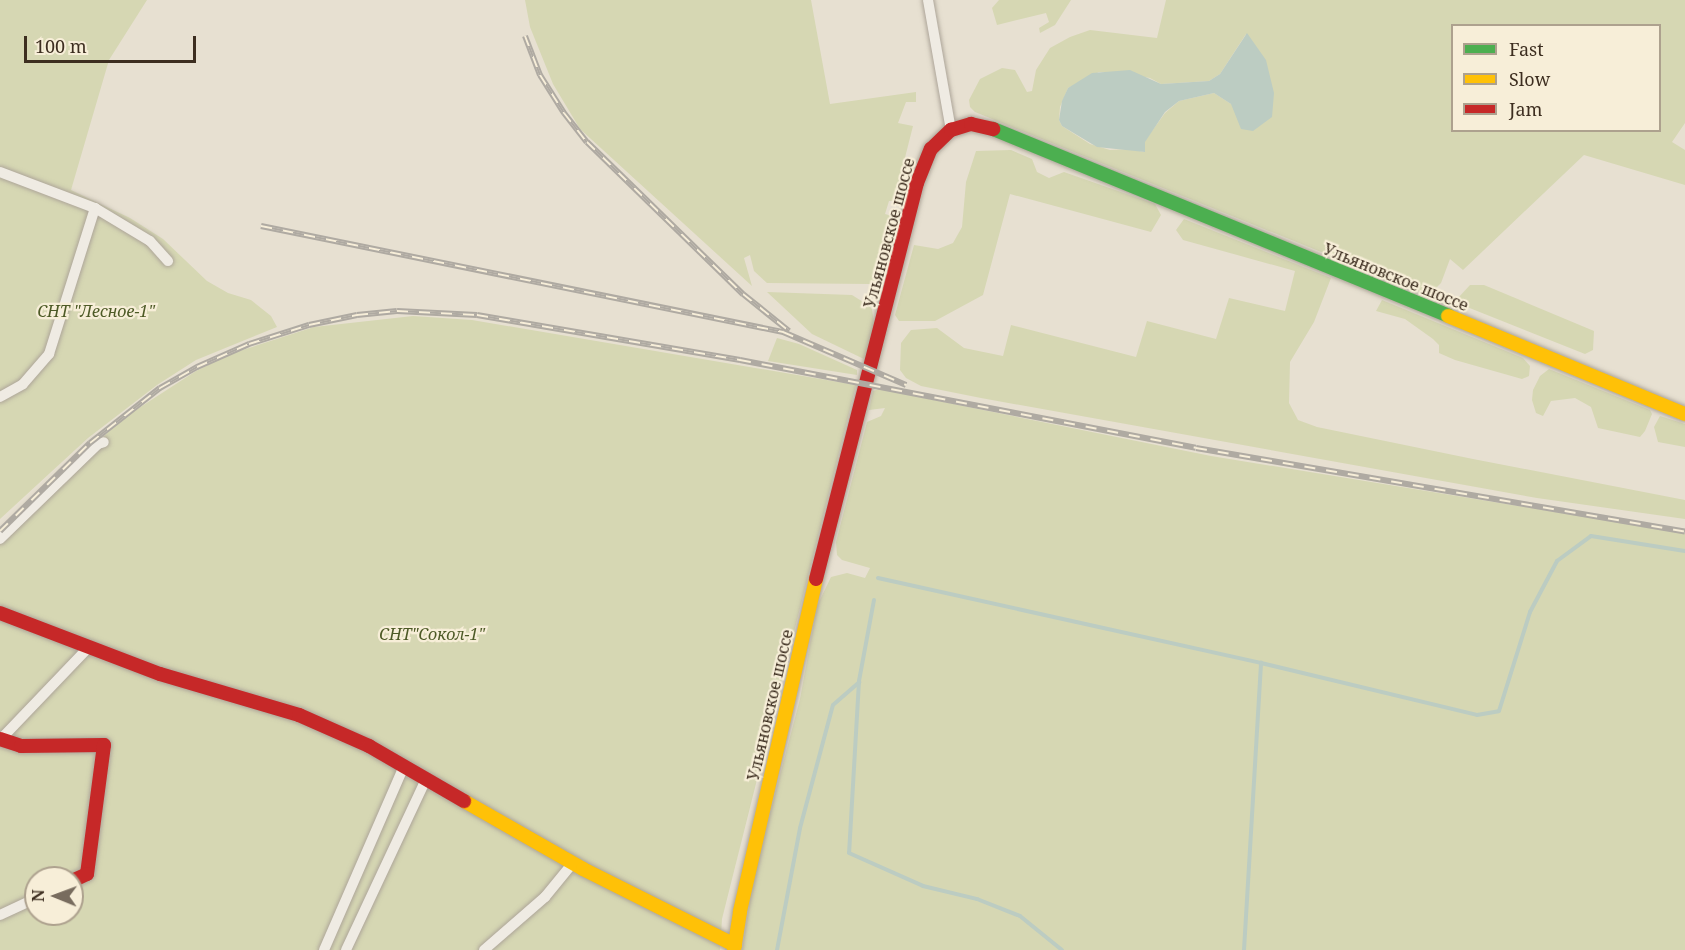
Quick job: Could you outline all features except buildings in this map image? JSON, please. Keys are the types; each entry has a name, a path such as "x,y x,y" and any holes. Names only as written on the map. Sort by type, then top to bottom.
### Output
{"main road":[{"name":"Ульяновское шоссе","path":"735,948 740,911 820,560 868,383 917,183 931,149 951,130 971,124 992,128 1685,414"},
{"path":"0,613 160,674 299,715 369,746 572,864 735,948"},
{"path":"0,739 21,746 104,745 87,874 84,875"}],"street":[{"path":"928,0 951,130"},
{"path":"0,172 95,208 150,241 168,261"},
{"path":"0,397 23,384 49,354 95,208"},
{"path":"0,539 98,444 104,441"},
{"path":"0,739 88,648"},
{"path":"324,950 404,766"},
{"path":"346,950 426,778"},
{"path":"484,950 545,897 572,864"},
{"path":"0,915 24,904"}],"green space":[{"name":"СНТ \"Лесное-1\"","path":"0,0 147,0 109,60 71,190 130,218 163,239 207,281 228,293 251,300 271,316 277,327 196,360 157,385 88,438 0,519"},
{"path":"525,0 811,0 830,104 916,92 916,102 906,102 898,123 913,126 894,201 889,201 885,214 892,216 891,222 894,223 888,268 883,276 870,284 767,283 754,271 750,255 744,258 752,286 580,129 553,84 530,27"},
{"path":"999,0 1071,0 1055,25 1040,33 1039,28 1049,22 1046,13 997,25 992,8"},
{"path":"1166,0 1685,0 1685,123 1672,142 1685,150 1685,185 1584,155 1463,270 1450,259 1441,283 1433,291 1420,292 975,112 970,107 969,100 980,79 1002,68 1015,70 1027,92 1032,91 1036,70 1050,48 1070,37 1090,30 1157,38","holes":["1246,34 1231,104 1214,93 1179,101 1165,113 1144,142 1144,152 1130,149 1110,150 1090,144 1062,126 1059,120 1060,107 1068,88 1099,72 1116,72 1150,78 1161,84 1209,81 1220,74"]},
{"path":"1011,150 1032,159 1037,172 1049,178 1064,172 1155,204 1161,215 1151,232 1010,194 983,295 935,321 899,321 895,315 914,245 938,249 953,243 962,227 966,182 976,151"},
{"path":"1184,219 1331,278 1314,322 1290,362 1289,403 1298,420 1317,427 1685,500 1685,519 1537,498 981,398 921,386 906,378 900,370 901,343 911,330 937,328 964,348 1003,356 1011,325 1136,357 1147,321 1216,339 1229,298 1285,311 1295,271 1183,240 1176,230"},
{"path":"1470,285 1484,285 1594,331 1593,350 1585,354 1462,305 1458,298"},
{"path":"767,292 852,295 868,305 872,309 874,323 866,360 812,334"},
{"path":"1382,300 1523,358 1530,366 1529,376 1522,379 1455,360 1439,353 1439,345 1433,339 1405,319 1376,311"},
{"name":"СНТ\"Сокол-1\"","path":"413,316 472,320 856,385 722,919 720,950 0,950 0,535 122,419 196,371 230,354 314,327"},
{"path":"777,338 799,344 857,370 857,375 768,361"},
{"path":"1549,369 1650,410 1652,414 1645,431 1640,437 1598,428 1591,407 1575,398 1551,401 1543,416 1536,413 1532,400 1533,390 1540,376"},
{"path":"879,389 1211,456 1685,533 1685,950 742,950 754,874 800,699 817,606 831,577 847,573 865,578 870,568 842,560 837,555 836,542 867,422 881,416 885,408 869,410 873,391"},
{"path":"1660,416 1685,424 1685,447 1658,442 1654,427"}],"shaded area":[{"path":"1247,33 1266,60 1274,93 1272,117 1253,131 1241,129 1231,104 1214,93 1179,101 1165,112 1145,142 1145,152 1097,147 1062,126 1059,120 1062,101 1068,88 1092,73 1130,70 1161,84 1209,81 1220,74"}],"waterway":[{"path":"878,578 1261,663 1477,715 1499,711 1530,612 1557,561 1591,536 1685,551"},
{"path":"874,600 859,681 849,853 923,886 977,899 1020,916 1062,950"},
{"path":"1244,950 1261,663"},
{"path":"777,950 800,828 833,705 859,682"}],"railway":[{"path":"525,36 540,75 564,113 587,142 743,294 789,331"},
{"path":"261,226 783,332 906,385"},
{"path":"0,531 90,443 160,388 197,367 249,344 309,325 357,315 397,311 477,315 740,360 1196,448 1685,532"}],"traffic: fast":[{"path":"993,129 1448,316"}],"traffic: slow":[{"path":"1448,316 1685,414"},
{"path":"734,950 740,911 816,579"},
{"path":"464,801 583,869 735,945"}],"traffic: jam":[{"path":"816,579 917,183 931,149 951,130 971,124 993,129"},
{"path":"0,613 160,674 299,715 369,746 464,801"},
{"path":"0,739 21,746 104,745 87,874 84,875"}]}
